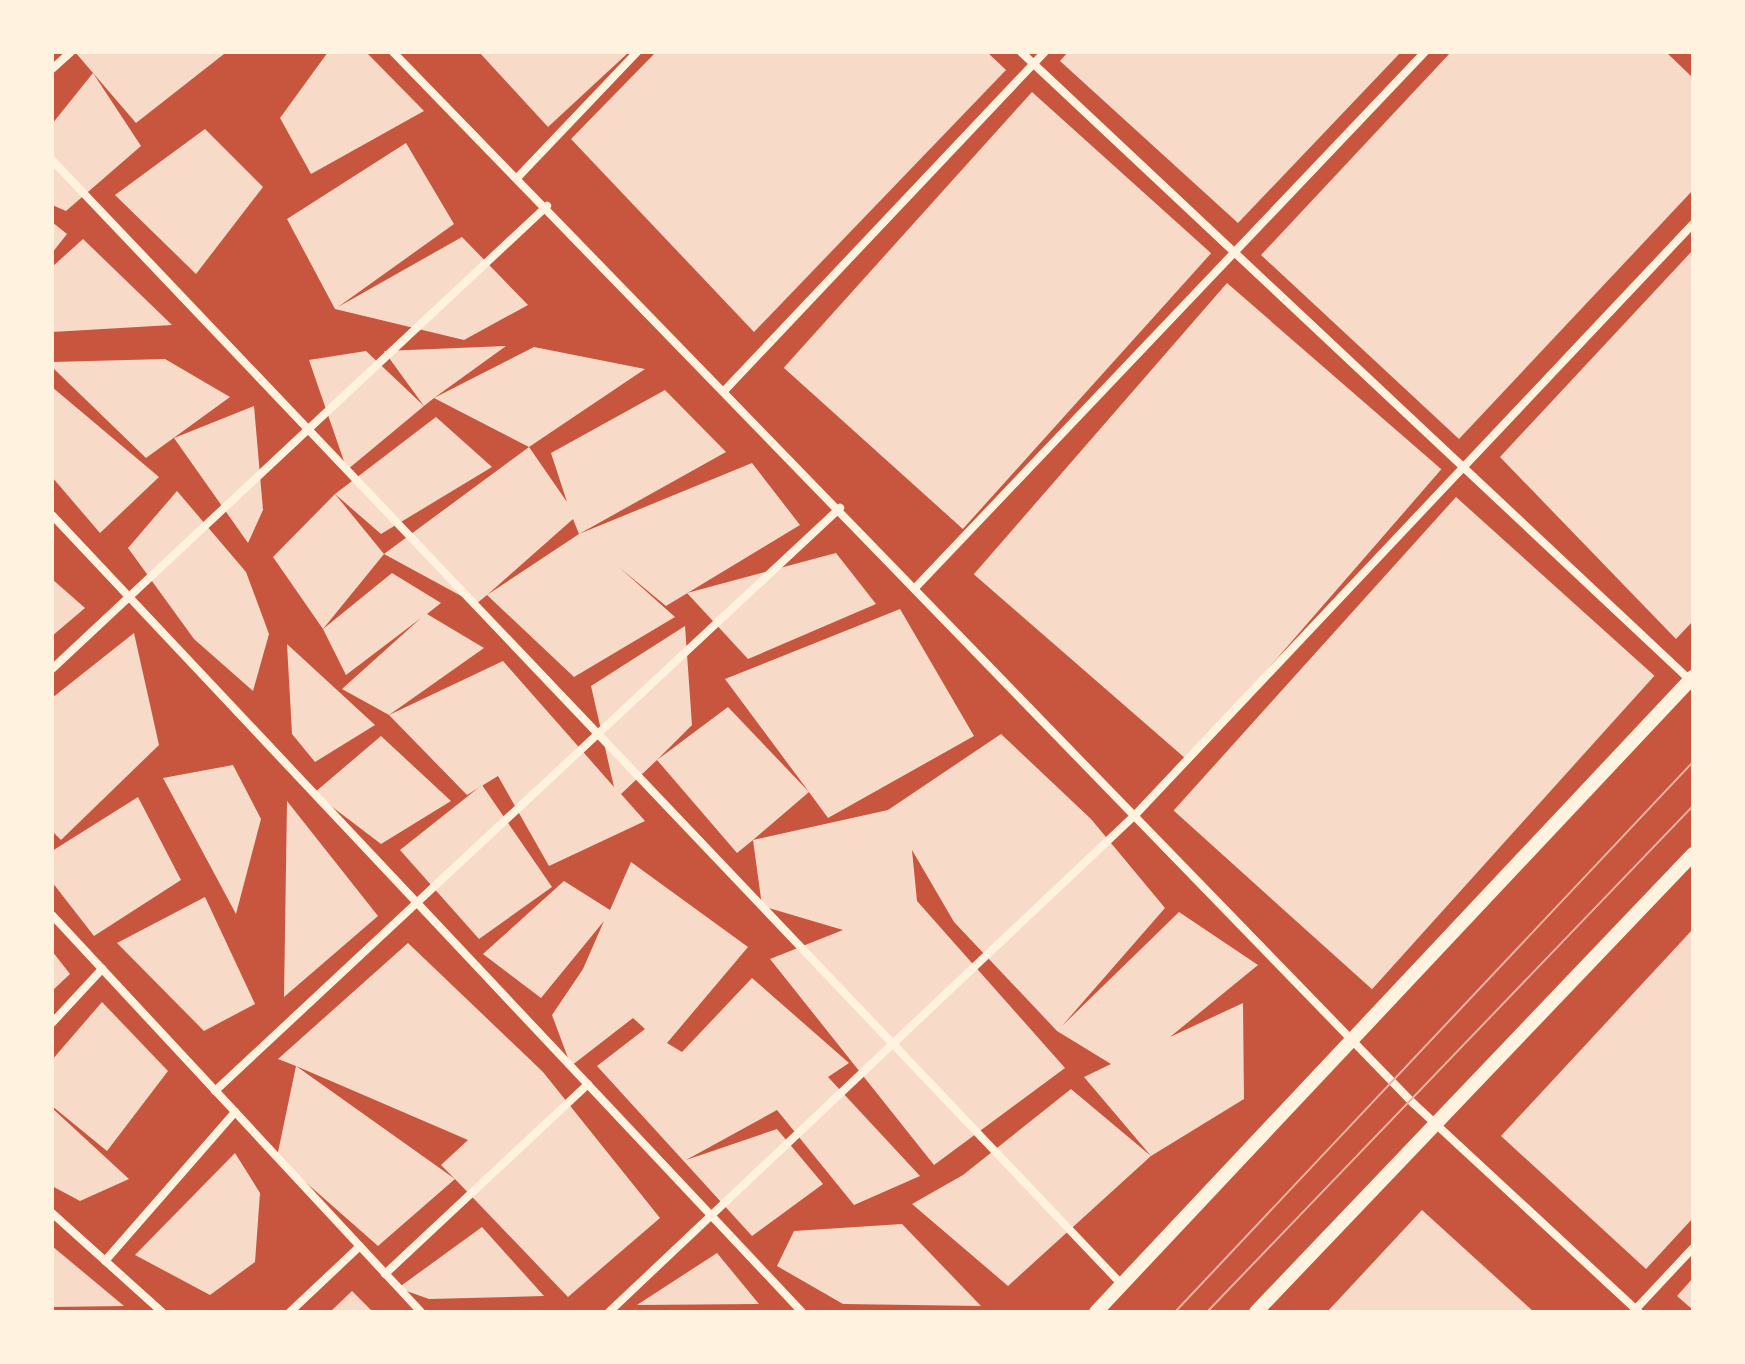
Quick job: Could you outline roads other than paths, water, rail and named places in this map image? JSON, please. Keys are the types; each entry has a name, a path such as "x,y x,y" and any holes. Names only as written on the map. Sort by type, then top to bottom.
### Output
{"street":[{"path":"52,69 71,52"},
{"path":"393,52 547,206 1413,1103 1439,1123 1636,1311 1693,1248"},
{"path":"518,177 637,52"},
{"path":"1021,52 1691,679 1355,1040 1096,1312"},
{"path":"725,390 1045,52"},
{"path":"916,587 1425,52"},
{"path":"52,160 1123,1286"},
{"path":"52,669 547,206"},
{"path":"609,1312 1136,814 1693,224"},
{"path":"215,1091 840,508"},
{"path":"52,515 802,1312"},
{"path":"1256,1312 1693,854"},
{"path":"52,915 421,1312"},
{"path":"52,1023 102,969"},
{"path":"385,1274 588,1084"},
{"path":"105,1261 235,1112"},
{"path":"52,1213 162,1312"},
{"path":"290,1312 360,1246"}],"tram line":[{"path":"1175,1312 1693,762"},
{"path":"1207,1312 1693,806"}]}
